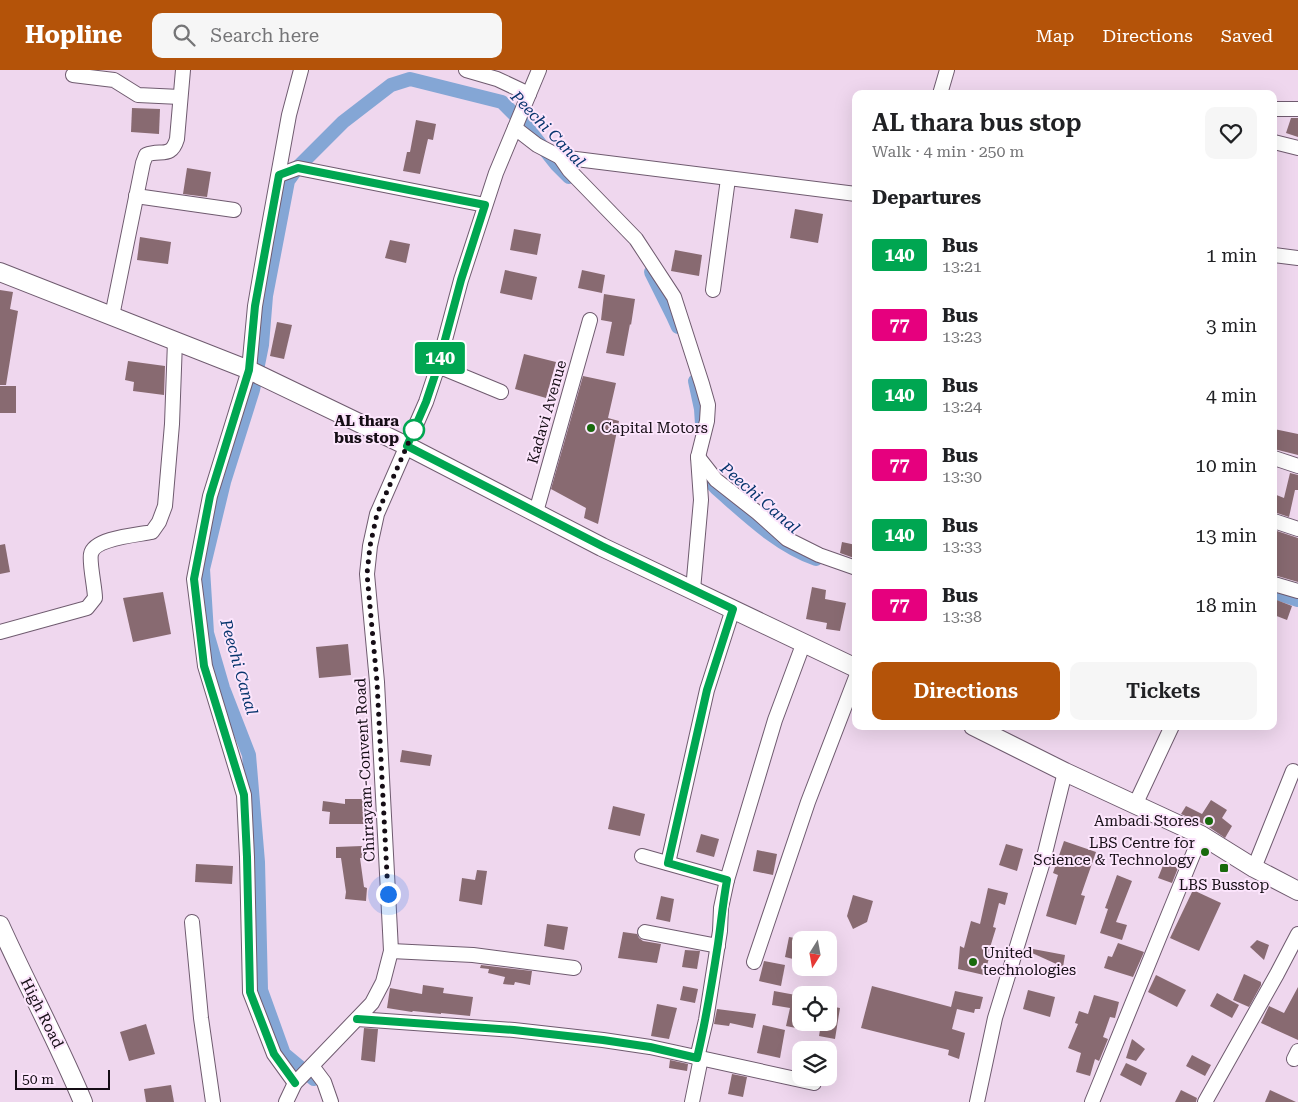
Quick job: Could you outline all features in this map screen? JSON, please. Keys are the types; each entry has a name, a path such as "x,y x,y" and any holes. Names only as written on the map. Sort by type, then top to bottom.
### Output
{"main road":[{"path":"0,272 255,373 407,446 602,546 852,666"},
{"path":"981,730 1065,772 1201,835 1254,868 1298,891"},
{"name":"High Road","path":"0,925 63,1054 83,1102"}],"street":[{"path":"112,316 143,162 146,155 169,152 174,148 177,139 183,70"},
{"path":"301,70 289,115 255,306 255,373 210,496 194,579 204,666 244,795 250,992 274,1054 304,1074 324,1082 331,1102"},
{"path":"466,70 497,79 529,94"},
{"name":"Chirrayam-Convent Road","path":"286,1102 304,1074 372,1002 384,982 391,951 377,682 367,574 370,546 377,514 426,402 438,366 461,280 496,173 539,70"},
{"path":"941,90 947,70"},
{"path":"73,75 114,80 138,95 180,97"},
{"path":"1277,109 1298,109"},
{"path":"515,127 537,145 556,155 728,179 795,185 852,193"},
{"path":"1277,143 1298,148"},
{"path":"556,155 636,239 674,297 708,405 707,421 698,457 701,500 693,590"},
{"path":"279,175 298,168 485,205"},
{"path":"714,290 728,179"},
{"path":"136,196 234,210"},
{"path":"1277,255 1298,258"},
{"name":"Kadavi Avenue","path":"536,512 590,320"},
{"path":"0,632 87,608 95,598 91,555 95,546 107,541 152,532 159,522 165,506 172,424 175,341"},
{"path":"438,366 501,392"},
{"path":"698,457 716,480 787,539 819,555 852,567"},
{"path":"1277,459 1298,466"},
{"path":"1277,522 1298,528"},
{"path":"1277,585 1298,592"},
{"path":"668,863 707,690 733,609"},
{"path":"692,1102 718,946 721,908 727,880 776,720 804,642"},
{"path":"754,962 808,802 852,687"},
{"path":"1135,805 1170,730"},
{"path":"1254,868 1293,771"},
{"path":"978,1102 995,1018 1042,865 1065,772"},
{"path":"1092,1102 1201,835"},
{"path":"642,856 727,880"},
{"path":"192,922 200,1018 213,1102"},
{"path":"645,932 718,946"},
{"path":"1205,1102 1278,974 1298,934"},
{"path":"391,951 473,955 574,968"},
{"path":"357,1019 514,1030 603,1040 650,1047 792,1077"}],"building":[{"path":"132,108 160,109 159,134 131,132"},
{"path":"1291,118 1298,118 1298,137 1286,133"},
{"path":"416,120 436,124 433,140 428,139 420,174 403,171 407,152 410,152"},
{"path":"187,168 211,172 207,197 183,194"},
{"path":"795,209 823,214 818,243 790,238"},
{"path":"514,229 541,234 537,255 510,250"},
{"path":"140,237 171,242 168,264 137,260"},
{"path":"390,240 410,244 406,263 385,258"},
{"path":"675,250 702,255 699,276 671,271"},
{"path":"505,270 537,277 532,300 500,293"},
{"path":"582,270 605,275 602,293 578,288"},
{"path":"0,290 13,292 10,309 18,311 6,385 0,385"},
{"path":"604,294 635,299 624,356 606,353 612,322 601,320"},
{"path":"277,322 292,325 284,359 270,356"},
{"path":"524,354 556,362 546,398 515,389"},
{"path":"128,361 165,366 164,395 133,391 134,382 125,380"},
{"path":"583,376 616,383 608,418 619,421 598,524 584,518 586,508 551,489"},
{"path":"0,386 16,386 16,413 0,413"},
{"path":"1277,430 1298,434 1298,455 1277,450"},
{"path":"1290,473 1298,475 1298,490 1295,490 1289,517 1277,513 1277,495 1284,498"},
{"path":"1277,531 1298,538 1298,582 1277,576"},
{"path":"842,542 852,544 852,557 840,553"},
{"path":"5,544 10,572 0,574 0,545"},
{"path":"812,587 826,590 825,599 846,603 840,631 826,629 827,623 806,619"},
{"path":"163,592 171,634 133,642 123,598"},
{"path":"1277,600 1292,606 1287,620 1277,616"},
{"path":"348,644 351,675 319,678 316,647"},
{"path":"402,750 432,755 430,766 400,762"},
{"path":"345,799 367,799 367,824 329,824 330,812 322,811 323,801 345,804"},
{"path":"1211,800 1227,810 1222,818 1232,826 1225,838 1206,825 1181,814 1186,806 1202,814"},
{"path":"613,806 645,814 640,836 608,829"},
{"path":"701,834 719,839 714,857 696,852"},
{"path":"1064,841 1096,852 1081,895 1085,896 1076,925 1046,916 1058,875 1053,873"},
{"path":"1006,844 1023,849 1017,871 999,865"},
{"path":"362,846 362,858 360,858 364,887 367,888 366,901 345,899 346,892 341,858 336,858 336,847"},
{"path":"757,850 777,854 773,875 753,871"},
{"path":"1164,863 1178,868 1172,883 1158,878"},
{"path":"196,864 233,866 232,884 195,882"},
{"path":"477,870 487,871 482,905 459,901 462,878 475,880"},
{"path":"1117,875 1132,881 1116,922 1127,925 1122,940 1100,933 1108,909 1105,908"},
{"path":"988,888 1008,893 1005,905 999,903 993,927 996,928 984,975 958,969 960,946 964,948 971,921 980,924"},
{"path":"1193,890 1221,903 1199,951 1170,938"},
{"path":"853,895 873,901 867,922 853,929 847,916"},
{"path":"661,896 674,899 670,922 656,919"},
{"path":"547,924 568,927 564,950 544,946"},
{"path":"623,932 637,934 643,941 661,944 657,963 618,958"},
{"path":"789,937 792,938 792,959 785,957"},
{"path":"1257,940 1269,945 1264,960 1250,947"},
{"path":"1118,943 1144,952 1133,977 1104,968 1108,956 1112,957"},
{"path":"1033,949 1065,955 1063,967 1032,953"},
{"path":"685,950 700,951 697,969 682,967"},
{"path":"764,961 785,965 781,986 759,981"},
{"path":"481,965 532,971 530,985 515,982 514,985 503,984 505,977 488,973 489,969 480,968"},
{"path":"1244,974 1261,982 1249,1007 1233,1000"},
{"path":"1156,975 1186,990 1177,1007 1148,992"},
{"path":"423,985 444,988 443,993 473,997 470,1016 412,1012 387,1008 390,988 422,994"},
{"path":"683,986 698,989 695,1003 680,1000"},
{"path":"872,986 951,1007 955,991 983,997 980,1009 975,1009 974,1013 957,1009 952,1029 965,1033 959,1059 948,1055 949,1050 861,1028"},
{"path":"1298,987 1298,1040 1261,1023 1269,1006 1284,1013"},
{"path":"1028,990 1055,997 1050,1017 1023,1009"},
{"path":"774,991 792,994 792,1027 786,1026 790,1008 772,1005"},
{"path":"1217,993 1239,1005 1232,1018 1210,1006"},
{"path":"1094,995 1119,1002 1115,1018 1110,1017 1103,1037 1108,1039 1099,1061 1095,1059 1090,1076 1076,1072 1081,1053 1068,1048 1078,1024 1075,1023 1079,1011 1088,1014"},
{"path":"657,1004 677,1008 669,1039 651,1036"},
{"path":"837,1007 840,1008 837,1027"},
{"path":"717,1009 756,1014 753,1028 730,1023 729,1026 714,1024"},
{"path":"146,1024 155,1054 129,1061 120,1032"},
{"path":"763,1025 785,1030 780,1058 757,1053"},
{"path":"364,1028 378,1029 375,1062 361,1060"},
{"path":"820,1031 836,1031 835,1039 819,1036"},
{"path":"1132,1039 1145,1049 1136,1061 1126,1058"},
{"path":"1192,1055 1211,1065 1205,1076 1186,1066"},
{"path":"670,1060 688,1064 687,1071 669,1068"},
{"path":"1126,1063 1147,1073 1141,1086 1120,1075"},
{"path":"732,1074 747,1077 743,1097 728,1094"},
{"path":"171,1085 174,1102 146,1102 144,1089"},
{"path":"1181,1090 1197,1098 1196,1102 1175,1102"},
{"path":"1270,1090 1296,1102 1265,1102"}],"waterway":[{"name":"Peechi Canal","path":"314,1079 284,1054 261,990 258,862 249,755 223,688 207,633 203,569 224,482 253,390 262,345 266,296 288,181 298,167 343,122 391,85 410,79 502,102 526,126 556,164 569,177"},
{"name":"Peechi Canal","path":"651,272 678,327"},
{"name":"Peechi Canal","path":"695,381 702,424"},
{"name":"Peechi Canal","path":"710,481 739,509 775,538 816,559"},
{"name":"Peechi Canal","path":"1277,593 1298,600"}],"bus line":[{"name":"140","path":"295,1083 274,1054 250,992 244,795 204,666 194,579 210,496 249,370 255,306 279,175 298,168 485,205 461,280 438,366 426,402 407,446 602,546 733,609 707,690 668,863 727,880 721,908 714,974 697,1058 650,1047 603,1040 514,1030 492,1030 357,1019"}],"place":[{"name":"Capital Motors","path":"591,428"},
{"name":"AL thara bus stop","path":"414,430"},
{"name":"Ambadi Stores","path":"1209,821"},
{"name":"LBS Centre for Science & Technology","path":"1205,852"},
{"name":"LBS Busstop","path":"1224,868"},
{"name":"United technologies","path":"973,962"}],"route":[{"path":"388,894 381,742 367,574 370,546 377,514 414,430"}]}
